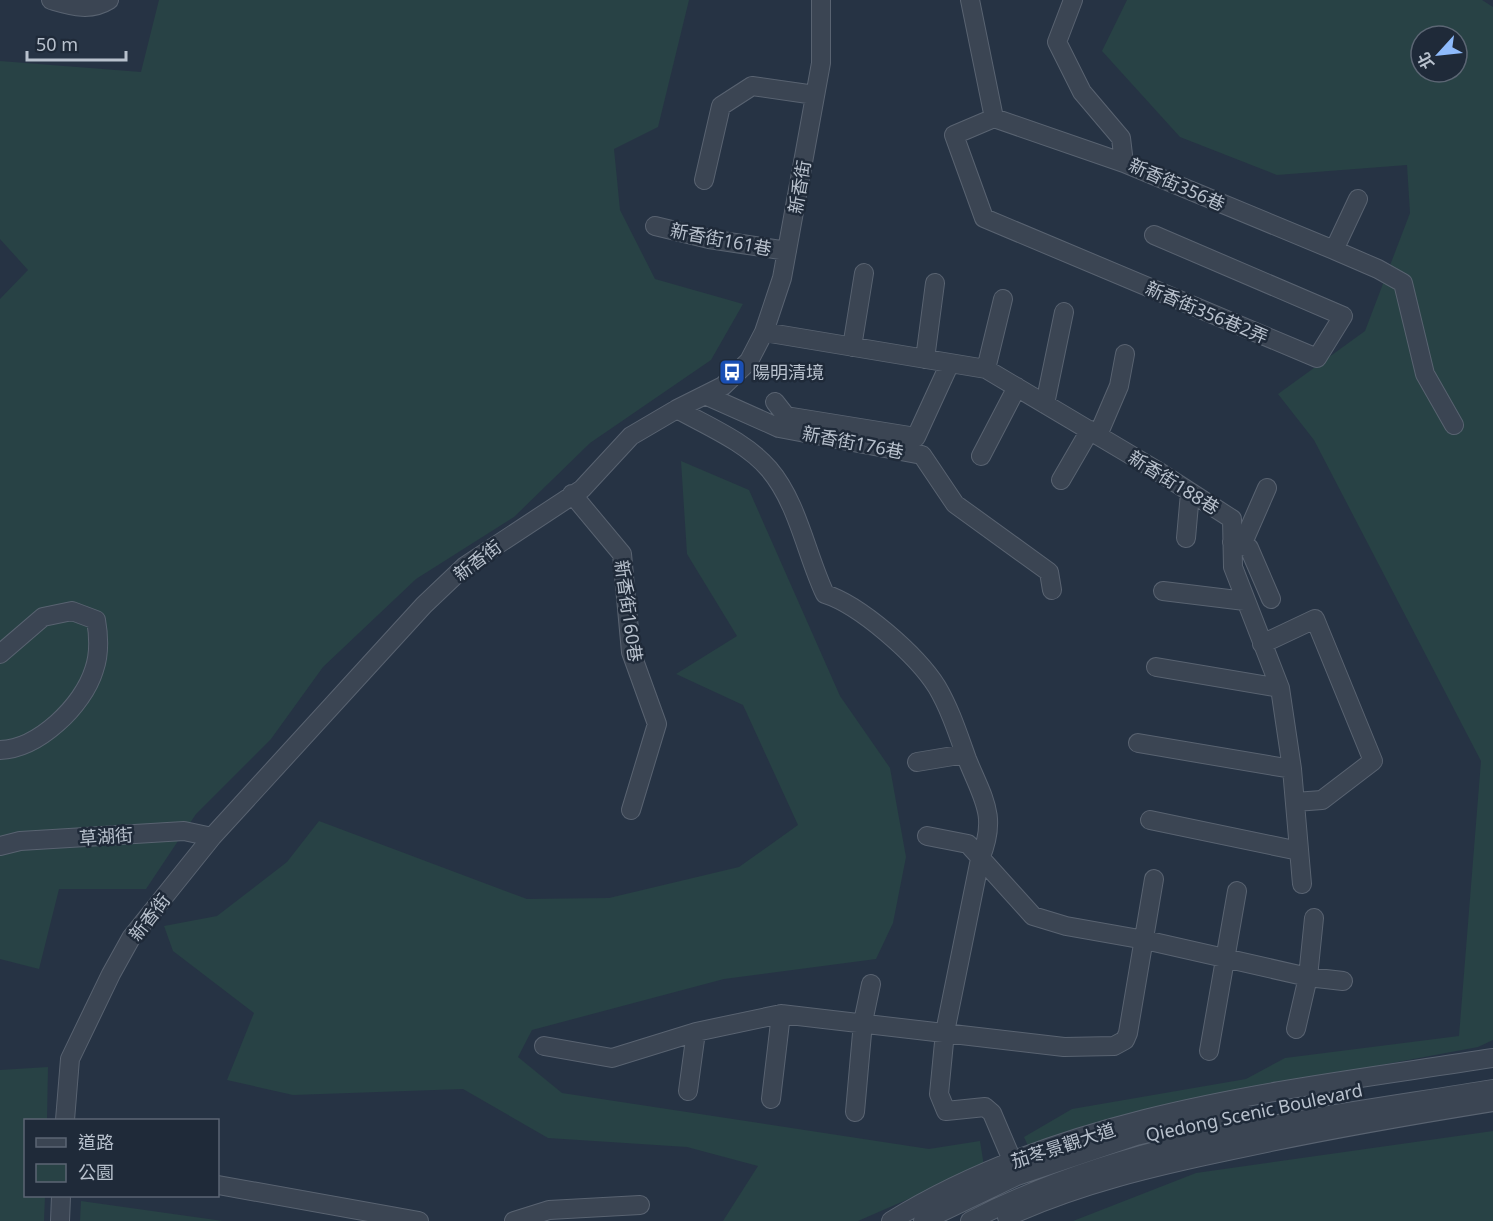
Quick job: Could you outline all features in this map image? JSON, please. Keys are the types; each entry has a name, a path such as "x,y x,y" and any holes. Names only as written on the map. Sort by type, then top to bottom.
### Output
{"street":[{"path":"51,0 75,7 98,8 109,0"},
{"name":"新香街","path":"64,1119 70,1059 111,974 131,938 212,837 424,605 465,566 582,489 631,436 723,386 749,361 764,332 782,278 821,63 822,0"},
{"path":"970,0 994,118 1124,163"},
{"name":"新香街356巷","path":"1073,0 1057,42 1082,92 1120,138 1124,163 1378,268 1403,283 1425,374 1454,425"},
{"path":"704,180 721,106 752,86 815,95"},
{"name":"新香街356巷2弄","path":"994,118 954,135 984,218 1317,358 1343,316 1154,235"},
{"path":"1334,250 1358,199"},
{"name":"新香街161巷","path":"655,226 709,239 787,252"},
{"path":"852,347 864,273"},
{"path":"925,359 935,283"},
{"path":"986,369 1003,299"},
{"path":"1045,404 1064,312"},
{"name":"新香街188巷","path":"764,332 986,369 1094,432 1233,519 1233,567 1280,688 1292,770 1302,884"},
{"path":"1061,480 1094,432 1119,386 1125,354"},
{"path":"775,402 786,416 916,436 950,363"},
{"path":"981,456 1017,387"},
{"name":"新香街176巷","path":"705,395 779,428 922,455 956,504 1049,572 1052,590"},
{"path":"677,409 739,444 769,469 790,504 825,594 856,607 900,646 935,684 949,709 990,815 989,838 980,859 945,1032 939,1094 946,1111 985,1107 992,1113 1012,1160"},
{"path":"1232,543 1246,536 1267,488"},
{"name":"新香街160巷","path":"572,494 622,554 632,652 657,724 630,810"},
{"path":"1186,538 1190,494"},
{"path":"1232,543 1249,548 1271,599"},
{"path":"1163,591 1245,601"},
{"path":"0,654 43,617 72,611 96,620 100,641 94,671 80,699 48,730 15,750 0,750"},
{"path":"1262,644 1315,619 1373,761 1322,800 1295,802"},
{"path":"1156,667 1280,688"},
{"path":"1138,742 1292,770"},
{"path":"917,762 965,754"},
{"path":"1150,820 1299,851"},
{"name":"草湖街","path":"0,846 20,841 184,831 212,837"},
{"path":"927,836 968,844 1033,916 1066,926 1146,940 1308,977 1343,981"},
{"path":"544,1046 612,1058 696,1032 781,1014 1064,1047 1114,1046 1125,1040 1128,1033 1146,940 1154,879"},
{"path":"1209,1052 1237,891"},
{"path":"1296,1029 1308,977 1314,918"},
{"path":"855,1112 863,1022 871,984"},
{"path":"771,1099 781,1014"},
{"path":"688,1091 696,1032"},
{"name":"茄苳景觀大道","path":"891,1221 1012,1160 1140,1120 1268,1093 1493,1058"},
{"name":"Qiedong Scenic Boulevard","path":"923,1221 1017,1176 1136,1136 1260,1107 1493,1067"},
{"name":"Qiedong Scenic Boulevard","path":"970,1221 1025,1194 1139,1154 1265,1127 1493,1089"},
{"path":"997,1221 1029,1206 1145,1169 1270,1142 1493,1102"},
{"path":"219,1185 419,1221"},
{"path":"60,1221 61,1197"},
{"path":"514,1221 549,1210 640,1205"}],"green space":[{"path":"159,0 689,0 658,127 614,149 620,210 655,279 743,304 711,360 590,443 514,517 416,579 323,667 271,739 196,814 146,889 59,889 39,969 0,959 0,299 28,270 0,239 0,61 141,72"},
{"path":"1127,0 1482,0 1493,7 1493,1040 1478,1047 1199,1099 1028,1146 1024,1137 1072,1109 1246,1079 1285,1058 1459,1036 1481,761 1314,440 1278,394 1365,331 1410,213 1407,165 1277,175 1180,137 1102,51"},
{"path":"681,461 749,490 840,696 890,768 906,857 893,923 876,959 724,979 532,1030 518,1057 562,1093 929,1149 980,1141 984,1166 858,1221 723,1221 758,1166 687,1147 548,1138 463,1089 293,1095 227,1080 254,1013 173,951 164,926 217,916 287,862 319,821 527,899 609,898 739,867 798,825 743,705 676,674 737,636 687,554"},
{"path":"48,1067 47,1119 24,1119 24,1197 45,1197 44,1221 0,1221 0,1070"},
{"path":"1493,1131 1493,1221 1073,1221 1196,1173"},
{"path":"81,1201 223,1221 80,1221"}],"place":[{"name":"陽明清境","path":"732,372"}]}
